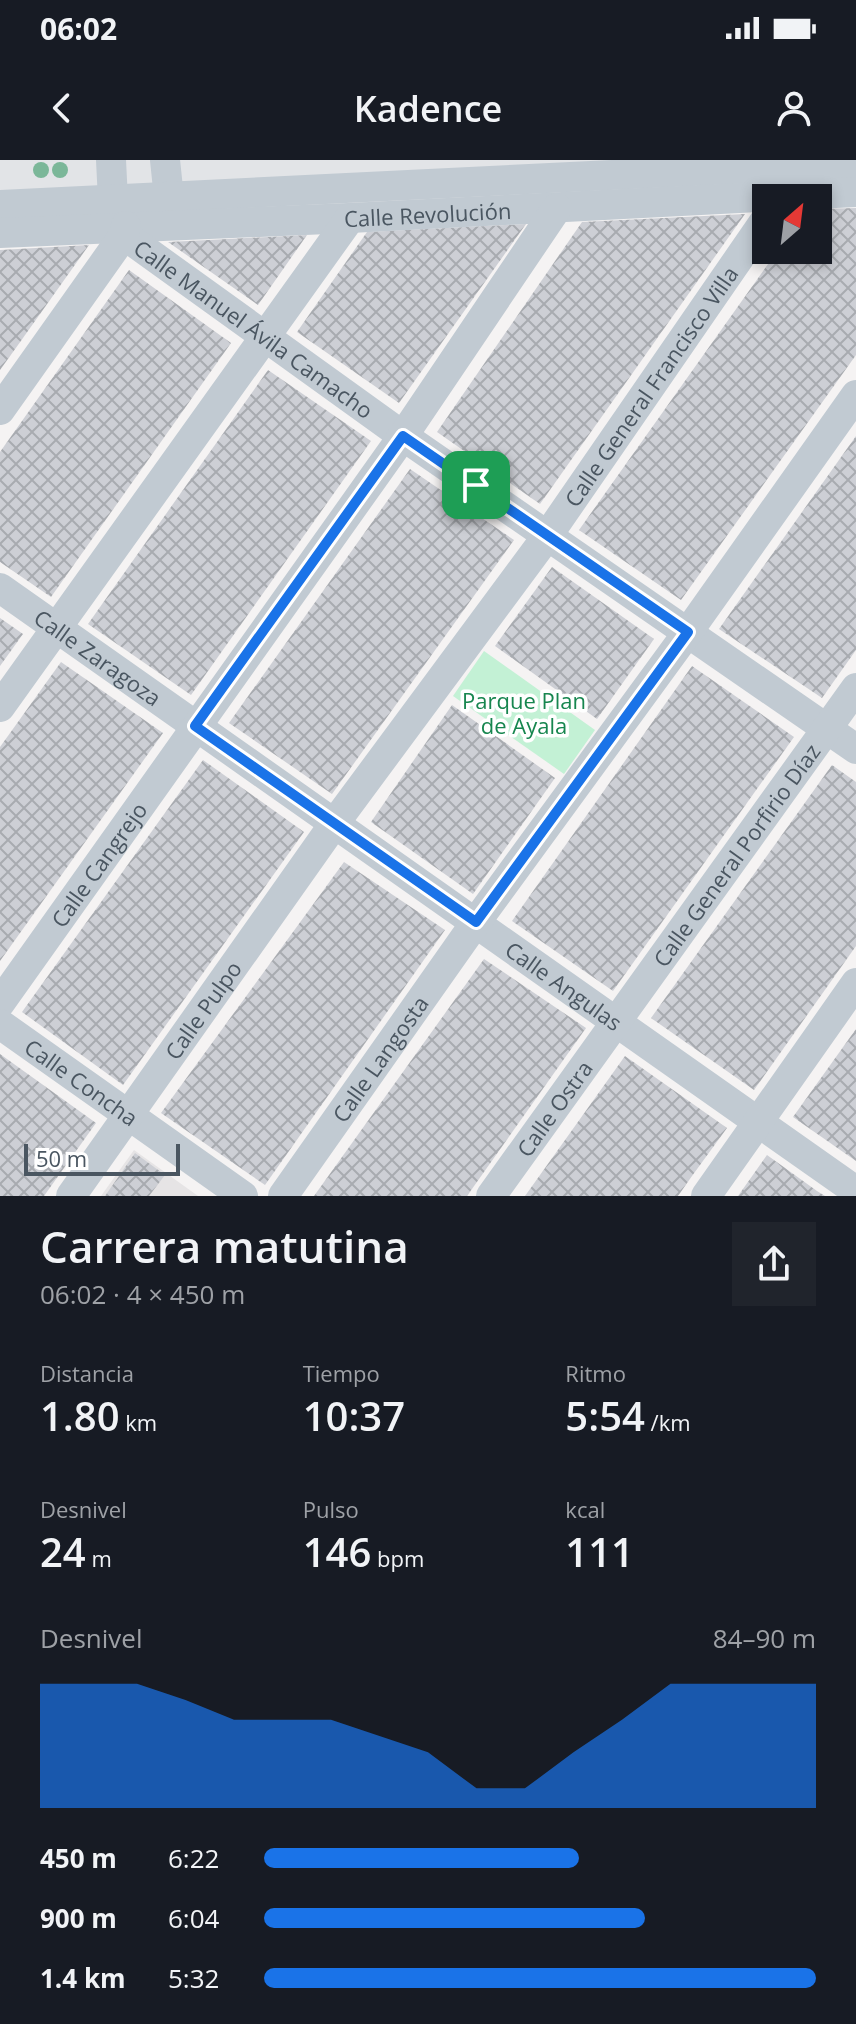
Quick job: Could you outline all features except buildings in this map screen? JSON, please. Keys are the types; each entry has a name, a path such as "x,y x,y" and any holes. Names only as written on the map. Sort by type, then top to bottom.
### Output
{"street":[{"path":"111,160 121,221"},
{"path":"165,160 169,198"},
{"path":"0,410 121,221 169,198 401,173 856,163"},
{"name":"Calle Revolución","path":"832,196 856,192"},
{"name":"Calle Revolución","path":"0,233 121,221 350,218 557,208 752,204"},
{"path":"0,205 121,221"},
{"name":"Calle Cangrejo","path":"0,1003 403,436 557,208"},
{"path":"0,707 350,218"},
{"name":"Calle Manuel Ávila Camacho","path":"121,221 264,338 856,749"},
{"name":"Calle General Francisco Villa","path":"334,824 548,535 752,239"},
{"name":"Calle Langosta","path":"283,1196 476,922 856,395"},
{"name":"Calle Zaragoza","path":"0,588 195,726"},
{"name":"Calle General Porfirio Díaz","path":"617,1021 856,688"},
{"name":"Calle Angulas","path":"195,726 856,1191"},
{"name":"Calle Pulpo","path":"71,1196 334,824"},
{"path":"706,1196 856,983"},
{"name":"Calle Ostra","path":"491,1196 617,1021"},
{"name":"Calle Concha","path":"0,1024 243,1196"}],"shaded area":[{"path":"0,160 856,160 856,184 752,184 752,189 0,226"},
{"path":"134,1150 198,1196 101,1196"}],"green space":[{"name":"Parque Plan de Ayala","path":"484,651 595,730 564,774 453,696"}],"route":[{"path":"403,436 476,485 688,632 476,922 195,726 403,436"}]}
